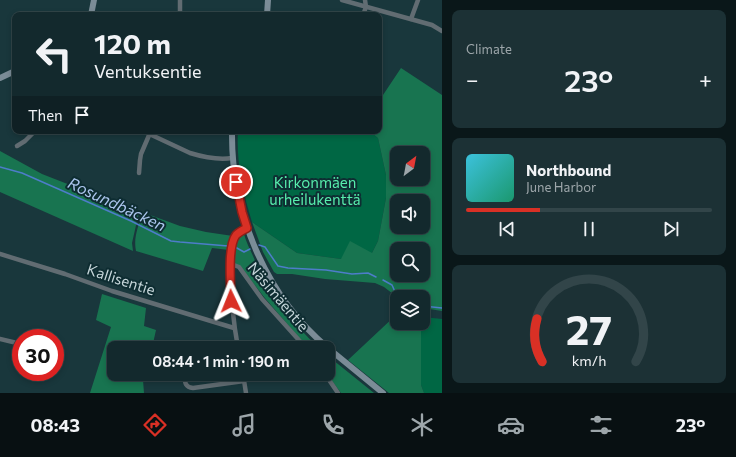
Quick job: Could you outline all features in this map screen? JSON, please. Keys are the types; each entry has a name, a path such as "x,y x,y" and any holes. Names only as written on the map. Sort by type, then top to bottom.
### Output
{"main road":[{"path":"92,12 94,0"},
{"path":"268,0 268,12"},
{"path":"0,78 12,72"},
{"path":"232,134 232,158 238,192 242,212 253,244 282,298 310,332 320,341"},
{"path":"335,354 383,393"}],"street":[{"path":"180,0 180,12"},
{"path":"342,0 432,25 442,31"},
{"path":"364,12 366,7 365,0"},
{"path":"411,19 418,0"},
{"path":"18,146 32,134"},
{"path":"139,173 140,160 149,134"},
{"path":"154,134 190,153 214,158 232,158"},
{"path":"237,341 231,301 231,249 234,238 237,234 247,228"},
{"name":"Kallisentie","path":"0,254 65,274 112,291 234,328"},
{"name":"Näsimäentie","path":"230,264 239,267 262,299 300,341"},
{"path":"0,339 12,342"},
{"path":"185,381 188,387 193,388 244,382 246,393"},
{"path":"330,381 338,393"}],"green space":[{"path":"401,68 442,95 442,311 430,309 430,290 390,290 390,292 375,283 325,279 292,274 277,274 274,272 263,252 252,222 297,253 341,259 350,241 372,253 378,241 386,198 386,175 378,138 373,134 382,134 382,96"},
{"name":"Kirkonmäen urheilukenttä","path":"238,134 373,134 378,138 386,175 386,198 378,241 372,253 341,259 297,253 252,222 239,166"},
{"path":"0,151 42,174 139,212 132,243 133,251 0,192"},
{"path":"142,212 180,226 233,236 229,250 212,248 203,271 136,251 136,236"},
{"path":"244,234 259,269 281,306 311,341 302,341 264,297 240,266 232,263 235,242"},
{"path":"102,294 146,308 144,326 156,330 154,341 107,341 107,381 143,381 144,393 90,393 111,327 96,320"},
{"path":"430,318 442,319 442,393 424,393 421,385 421,330 430,330"},
{"path":"390,321 390,330 421,330 421,385 424,393 389,393 348,360"},
{"path":"335,362 374,393 341,393 332,381 335,381"}],"waterway":[{"name":"Rosundbäcken","path":"0,167 22,173 131,221 171,241 228,246"},
{"name":"Rosundbäcken","path":"259,245 265,247 278,266 352,274 368,273 376,277"},
{"path":"235,247 244,252 250,249"},
{"name":"Rosundbäcken","path":"383,280 392,285 394,290"},
{"name":"Rosundbäcken","path":"430,307 442,308"}],"route":[{"path":"231,301 231,249 234,238 237,234 247,228 236,182"}]}
